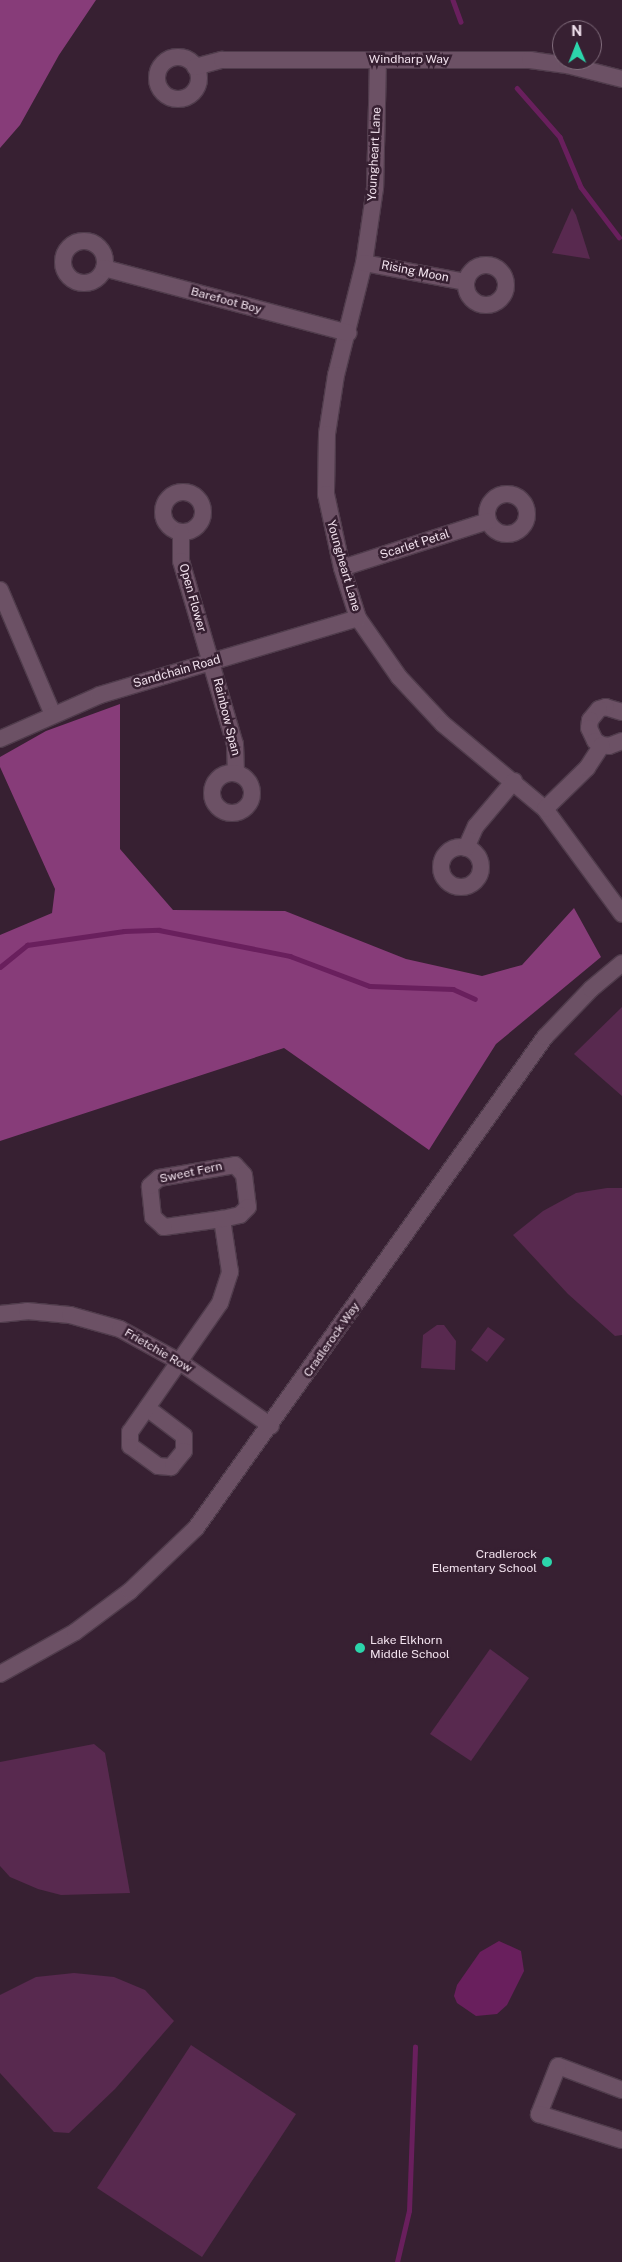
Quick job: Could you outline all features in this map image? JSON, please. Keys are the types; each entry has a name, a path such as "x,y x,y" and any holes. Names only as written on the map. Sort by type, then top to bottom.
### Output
{"street":[{"name":"Windharp Way","path":"195,67 222,60 530,60 567,65 622,80"},
{"name":"Youngheart Lane","path":"378,60 375,188 364,263 330,405 326,463 330,524 342,568 358,618 379,651 420,701 443,724 514,781 545,810 622,914"},
{"name":"Rising Moon","path":"364,263 466,282"},
{"name":"Barefoot Boy","path":"104,268 348,333"},
{"name":"Scarlet Petal","path":"342,568 488,522"},
{"name":"Open Flower","path":"181,533 181,561 211,662"},
{"path":"0,590 53,715"},
{"name":"Sandchain Road","path":"0,739 100,695 358,618"},
{"name":"Rainbow Span","path":"211,662 235,744 236,773"},
{"path":"622,712 606,707 593,714 589,728 595,741 602,745 609,746 622,741"},
{"path":"545,810 587,768 602,745"},
{"path":"466,848 476,826 514,781"},
{"name":"Cradlerock Way","path":"0,1674 75,1632 160,1565 196,1528 271,1426 545,1037 591,989 622,963"},
{"name":"Sweet Fern","path":"235,1165 244,1175 248,1207 240,1215 222,1219 171,1228 158,1224 153,1217 150,1186 159,1178 235,1165"},
{"path":"146,1408 180,1362 227,1290 229,1254 222,1219"},
{"name":"Frietchie Row","path":"0,1314 42,1312 96,1321 144,1340 180,1362 271,1426"},
{"path":"622,2090 558,2066 539,2114 622,2140"}],"shaded area":[{"path":"0,0 96,0 59,55 20,125 0,148"},
{"path":"572,208 576,215 590,259 552,253"},
{"path":"120,704 120,849 173,910 285,911 406,959 482,976 522,965 574,908 601,957 496,1044 429,1150 284,1048 0,1141 0,935 52,913 55,889 0,767 0,757 46,731"},
{"path":"622,1007 622,1096 574,1054"},
{"path":"607,1188 622,1188 622,1335 615,1336 568,1294 513,1235 543,1211 576,1193"},
{"path":"437,1325 444,1325 456,1341 455,1370 421,1368 423,1335"},
{"path":"488,1327 505,1339 487,1362 471,1350"},
{"path":"490,1649 529,1678 471,1761 430,1734"},
{"path":"94,1744 105,1753 130,1893 61,1895 38,1889 10,1877 0,1866 0,1762"},
{"path":"499,1941 521,1951 524,1971 507,2005 497,2014 476,2016 457,2003 454,1996 457,1985 480,1952"},
{"path":"74,1973 114,1977 145,1990 174,2021 115,2089 69,2133 54,2132 0,2073 0,1995 36,1977"},
{"path":"191,2045 296,2114 202,2257 97,2188"}],"waterway":[{"path":"453,0 461,22"},
{"path":"517,88 560,137 581,187 619,237"},
{"path":"0,967 27,945 124,931 159,930 290,956 370,986 453,989 475,999"},
{"path":"397,2262 409,2211 415,2047"}],"place":[{"name":"Cradlerock Elementary School","path":"547,1562"},
{"name":"Lake Elkhorn Middle School","path":"360,1648"}]}
